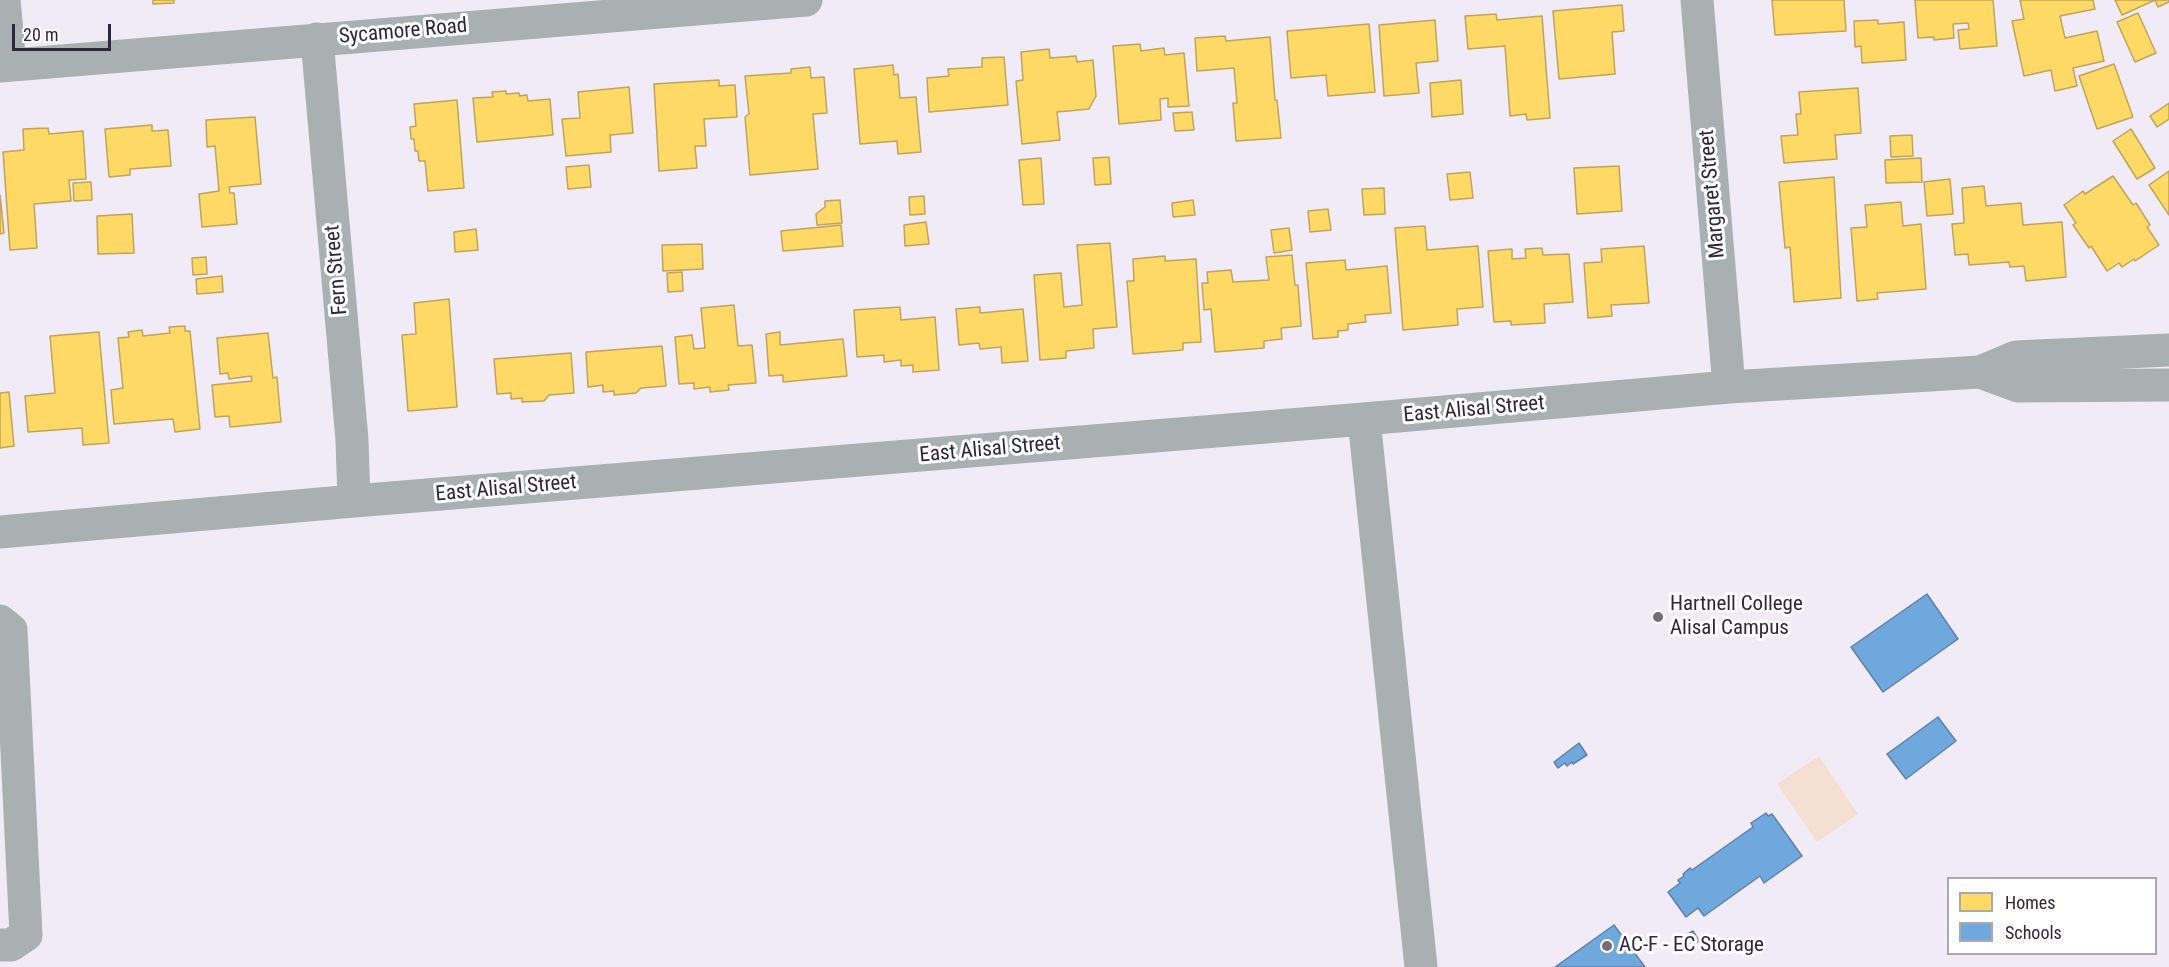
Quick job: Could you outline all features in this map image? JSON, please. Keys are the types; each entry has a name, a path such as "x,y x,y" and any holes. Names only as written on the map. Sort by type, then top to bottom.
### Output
{"street":[{"path":"4,0 5,65"},
{"name":"Sycamore Road","path":"5,65 806,0"},
{"name":"Margaret Street","path":"1697,0 1729,387"},
{"name":"Fern Street","path":"317,39 352,440 354,501"},
{"name":"East Alisal Street","path":"0,532 1729,387 1980,372 2016,357 2165,346"},
{"name":"East Alisal Street","path":"1980,372 2018,386 2169,385"},
{"path":"1364,419 1421,967"},
{"path":"0,621 12,630 26,935 11,945 0,945"}],"shaded area":[{"path":"1819,756 1858,814 1817,842 1777,784"}],"building: Homes":[{"path":"153,0 174,0 174,3 153,4"},
{"path":"1772,0 1844,0 1846,31 1775,35"},
{"path":"1915,0 1993,0 1997,46 1960,49 1958,30 1969,29 1968,23 1953,24 1954,38 1934,40 1934,37 1918,38"},
{"path":"2020,0 2093,0 2095,9 2060,16 2065,38 2097,31 2104,61 2073,68 2077,86 2055,91 2051,70 2024,76 2012,21 2024,19"},
{"path":"2115,0 2155,0 2122,15"},
{"path":"2155,0 2169,0 2169,2 2158,7"},
{"path":"1622,5 1624,31 1612,32 1615,74 1559,79 1553,11"},
{"path":"2138,13 2156,53 2135,62 2117,22"},
{"path":"1496,14 1497,20 1542,16 1550,118 1527,120 1526,114 1510,116 1505,46 1468,49 1465,16"},
{"path":"1435,20 1438,61 1416,63 1419,93 1384,96 1379,25"},
{"path":"1878,20 1878,24 1904,22 1906,60 1862,63 1861,46 1855,47 1854,21"},
{"path":"1369,24 1375,92 1328,96 1326,75 1291,78 1287,31"},
{"path":"1225,36 1226,41 1270,37 1275,100 1277,100 1281,138 1236,141 1233,103 1237,103 1234,68 1197,71 1195,38"},
{"path":"1140,44 1141,51 1164,48 1165,55 1184,53 1189,106 1168,107 1168,98 1160,99 1161,120 1119,124 1113,46"},
{"path":"1049,49 1050,58 1076,56 1077,62 1093,60 1096,96 1089,109 1057,112 1060,140 1022,144 1016,81 1023,80 1021,52"},
{"path":"1004,57 1008,105 929,112 927,78 949,76 948,69 982,67 982,58"},
{"path":"2114,64 2133,117 2097,129 2079,76"},
{"path":"893,65 894,75 898,74 900,98 916,97 921,152 898,154 897,141 860,144 854,69"},
{"path":"810,67 811,78 824,77 827,113 813,114 818,169 750,175 745,117 749,114 745,76 791,73 791,69"},
{"path":"719,80 719,86 735,85 737,117 704,119 706,146 695,146 697,168 659,171 654,84"},
{"path":"1461,80 1463,114 1432,117 1430,83"},
{"path":"629,87 633,133 610,135 611,152 566,156 562,119 580,118 578,92"},
{"path":"1858,88 1861,133 1835,135 1837,159 1784,163 1781,136 1798,135 1796,114 1801,114 1799,92"},
{"path":"506,91 506,94 527,95 528,101 550,99 553,135 477,142 473,98 493,97 492,92"},
{"path":"457,100 464,188 428,191 425,161 419,161 414,139 411,139 410,127 416,126 414,104"},
{"path":"2169,103 2169,119 2157,127 2150,116"},
{"path":"1192,112 1194,130 1175,131 1173,113"},
{"path":"255,117 261,184 229,187 230,193 234,193 237,224 202,227 199,194 219,191 215,146 207,147 206,120"},
{"path":"152,125 152,131 168,130 171,166 130,169 130,175 109,177 105,129"},
{"path":"48,128 49,134 83,131 86,179 69,180 71,201 34,204 37,248 10,250 3,152 24,150 23,129"},
{"path":"2131,129 2155,168 2137,179 2113,141"},
{"path":"1912,135 1913,156 1891,157 1890,136"},
{"path":"1109,157 1111,184 1095,185 1093,158"},
{"path":"1041,158 1044,204 1023,205 1019,160"},
{"path":"1921,158 1922,182 1886,183 1885,160"},
{"path":"589,165 591,187 568,189 566,167"},
{"path":"1619,166 1622,211 1577,214 1574,168"},
{"path":"2169,171 2169,215 2149,185"},
{"path":"1470,172 1473,198 1450,200 1447,174"},
{"path":"2113,176 2133,205 2136,203 2150,225 2147,227 2159,245 2135,261 2134,259 2122,267 2119,263 2107,271 2091,246 2089,248 2073,225 2076,223 2064,205 2083,191 2085,194"},
{"path":"1834,177 1841,298 1794,302 1790,247 1785,248 1779,182"},
{"path":"1950,179 1953,214 1927,216 1924,182"},
{"path":"91,182 92,200 74,201 73,183"},
{"path":"1984,186 1986,206 2021,203 2023,225 2062,222 2066,277 2026,281 2024,266 2010,267 2009,262 1969,265 1968,254 1955,255 1952,224 1964,223 1962,188"},
{"path":"1384,188 1385,214 1364,215 1362,189"},
{"path":"0,195 4,233 0,234"},
{"path":"924,196 925,214 910,215 909,197"},
{"path":"840,200 842,223 817,225 816,214 825,207 825,201"},
{"path":"1193,200 1195,215 1173,217 1172,203"},
{"path":"1901,202 1903,226 1921,224 1926,289 1877,293 1878,299 1857,301 1851,228 1867,227 1865,205"},
{"path":"1328,209 1331,230 1310,232 1308,211"},
{"path":"132,214 134,253 98,254 97,216"},
{"path":"926,222 929,244 905,246 904,225"},
{"path":"841,225 843,246 783,251 781,231"},
{"path":"1425,226 1427,250 1478,246 1483,307 1457,309 1458,325 1403,330 1395,228"},
{"path":"1289,228 1292,250 1274,253 1271,230"},
{"path":"476,229 478,250 455,252 454,232"},
{"path":"1110,243 1117,327 1093,329 1094,348 1066,351 1066,358 1040,360 1034,275 1061,273 1064,307 1082,305 1077,245"},
{"path":"702,244 703,269 663,271 662,245"},
{"path":"1644,246 1649,303 1611,305 1612,316 1588,318 1584,263 1602,262 1601,249"},
{"path":"1542,248 1543,255 1569,254 1573,302 1544,304 1545,323 1511,325 1511,321 1494,322 1488,251 1512,249 1512,259 1526,258 1525,249"},
{"path":"1292,255 1295,285 1298,285 1301,326 1281,328 1282,339 1264,341 1264,348 1215,352 1211,309 1204,310 1202,283 1208,283 1207,272 1231,270 1233,282 1269,280 1266,257"},
{"path":"1165,256 1165,261 1196,259 1201,342 1183,343 1183,350 1133,354 1127,281 1134,281 1133,259"},
{"path":"206,257 207,274 193,275 192,258"},
{"path":"1345,260 1346,270 1387,266 1391,313 1365,315 1366,322 1348,324 1348,330 1338,331 1338,337 1313,339 1306,263"},
{"path":"682,272 683,291 668,292 667,273"},
{"path":"222,276 223,292 197,294 196,279"},
{"path":"449,299 457,407 408,411 402,335 416,334 414,303"},
{"path":"734,305 738,346 752,345 756,383 728,385 729,390 710,392 710,387 694,389 694,383 679,384 675,337 692,335 694,349 705,348 701,308"},
{"path":"900,307 901,320 935,317 939,370 913,372 913,365 901,366 901,360 884,362 884,355 857,357 854,310"},
{"path":"980,307 980,313 1023,309 1028,361 1002,363 1001,347 980,349 979,343 959,345 956,309"},
{"path":"185,326 185,331 190,331 200,429 175,432 173,419 114,424 111,390 123,388 118,338 129,337 128,332 142,330 143,336 170,333 169,327"},
{"path":"99,332 109,443 83,445 82,428 28,432 25,396 55,393 50,336"},
{"path":"780,332 780,345 843,339 847,376 783,382 783,375 769,376 766,334"},
{"path":"268,333 273,378 277,377 281,422 230,427 229,416 215,417 212,385 252,381 251,376 229,379 228,373 220,374 217,338"},
{"path":"662,346 666,386 641,388 636,393 614,395 614,391 603,392 603,385 588,387 586,352"},
{"path":"571,353 574,393 549,395 544,401 522,402 522,398 511,399 511,393 497,394 494,359"},
{"path":"9,392 14,446 0,448 0,393"}],"building: Schools":[{"path":"1927,594 1958,639 1883,692 1851,647"},
{"path":"1938,717 1956,741 1906,779 1887,754"},
{"path":"1579,743 1587,755 1573,764 1572,762 1567,766 1565,763 1558,768 1554,762"},
{"path":"1766,813 1768,816 1772,814 1802,856 1764,883 1760,876 1704,916 1698,908 1686,917 1668,892 1680,883 1678,880 1690,868 1692,870 1753,827 1751,823"},
{"name":"AC-F - EC Storage","path":"1614,925 1645,967 1555,967"},
{"path":"1693,931 1699,941 1682,951 1676,941"}],"place":[{"name":"Hartnell College Alisal Campus","path":"1658,617"},
{"name":"AC-F - EC Storage","path":"1607,946"}]}
